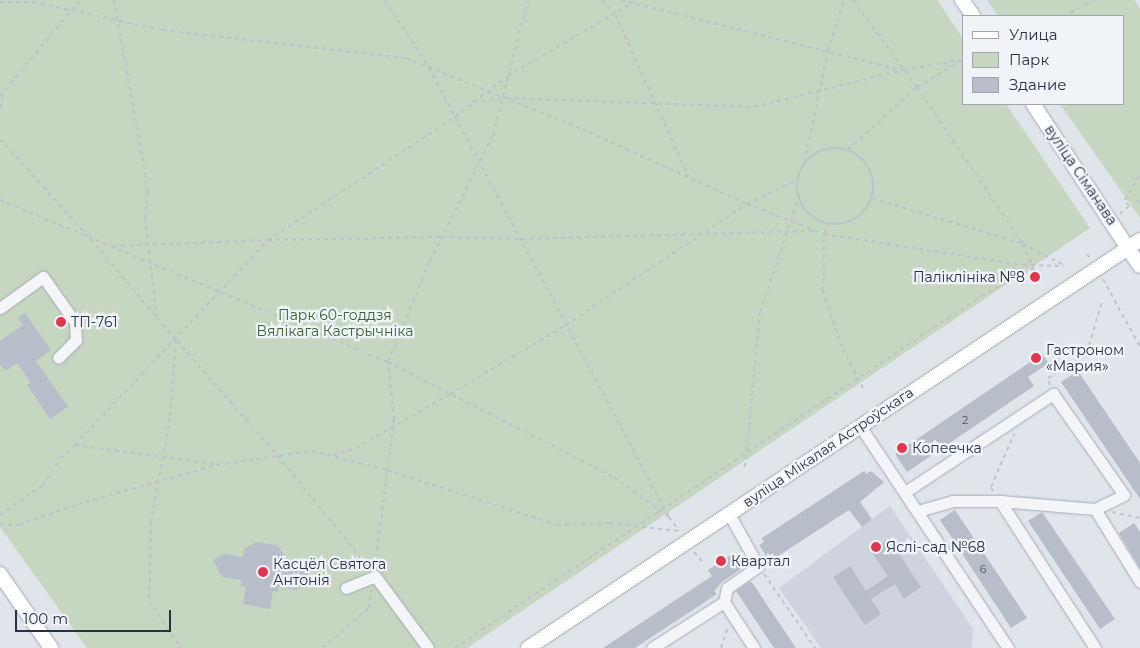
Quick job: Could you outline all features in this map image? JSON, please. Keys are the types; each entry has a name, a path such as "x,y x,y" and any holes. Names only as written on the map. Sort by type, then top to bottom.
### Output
{"main road":[{"path":"962,0 972,15"},
{"name":"вуліца Сіманава","path":"1034,105 1112,221 1134,244 1140,266"},
{"name":"вуліца Мікалая Астроўскага","path":"528,648 1134,244"},
{"path":"0,574 51,648"}],"lane":[{"path":"0,308 43,277 75,322 76,340 58,358"},
{"path":"905,492 1053,394 1124,495 1096,509 1000,501 952,501 918,511"},
{"path":"860,426 1008,648"},
{"path":"1000,501 1095,648"},
{"path":"1096,509 1140,582"},
{"path":"652,648 724,602 727,588 758,566 729,514"},
{"path":"346,588 375,576 428,648"},
{"path":"724,602 754,648"}],"path":[{"path":"0,96 80,0"},
{"path":"114,0 148,192 145,218 157,318"},
{"path":"0,524 19,525 158,480 217,465 312,451 387,470 557,525 610,523 679,531 665,510 429,68 385,0"},
{"path":"323,648 369,608 375,576 393,426 388,362 442,237 493,135 528,0"},
{"path":"602,0 615,14 689,178"},
{"path":"621,0 904,70"},
{"path":"0,515 42,486 61,458 75,446 222,293 268,240 455,117 486,91 508,76 638,0"},
{"path":"745,467 760,312 793,221 799,196 798,180 804,165 828,51 844,0"},
{"path":"853,0 917,87 1023,244 1030,265 1038,279"},
{"path":"1065,15 1094,0"},
{"path":"0,2 33,2 163,30 406,58 582,129 747,204 824,234 1030,265 1064,266 1023,244 872,198"},
{"path":"472,102 502,98 754,107 904,70 960,60"},
{"path":"848,150 917,87 960,60"},
{"path":"0,108 4,91"},
{"path":"0,139 89,238 278,456 375,576"},
{"path":"799,196 810,215 829,224 845,223 858,216 872,198 873,181 867,166 848,150 824,150 804,165"},
{"path":"1112,221 1129,206 1125,200 1140,174"},
{"path":"331,456 356,448 450,394 566,325 747,204 798,180"},
{"path":"0,200 388,362 614,478 669,517"},
{"path":"1137,200 1140,205"},
{"path":"829,224 824,234 823,291 842,347 863,388"},
{"path":"110,246 148,243 268,240 442,237 521,239 705,232 818,231"},
{"path":"1087,254 1140,347"},
{"path":"455,648 636,526 665,510 860,380 982,296 1032,269"},
{"path":"1053,394 1048,378 1087,353 1102,302"},
{"path":"176,340 162,458 151,522 149,600 181,648"},
{"path":"1000,501 991,487 1023,414"},
{"path":"75,446 217,465"},
{"path":"1096,509 1140,518"},
{"path":"691,548 704,564"},
{"path":"758,566 815,648"},
{"path":"721,648 732,613"}],"shaded area":[{"name":"Яслі-сад №68","path":"890,506 973,629 972,648 821,648 779,588"}],"green space":[{"name":"Парк 60-годдзя Вялікага Кастрычніка","path":"0,0 937,0 962,37 962,105 1007,105 1090,228 467,648 87,648 0,527"},
{"path":"987,0 1135,0 1140,9 1140,218 1061,105 1125,105 1125,15 997,15"}],"building":[{"path":"25,313 51,350 36,361 68,407 50,419 27,385 31,383 17,363 5,371 0,364 0,341 23,325 18,318"},
{"path":"1042,354 1049,363 1028,377 1034,386 907,472 895,454"},
{"path":"1078,371 1140,463 1140,499 1061,382"},
{"path":"864,471 866,474 871,471 884,482 860,502 872,519 862,527 849,510 769,560 759,545 764,542 762,538"},
{"path":"955,510 1027,618 1011,628 940,520"},
{"path":"1042,512 1115,619 1100,629 1028,521"},
{"path":"1134,523 1140,532 1140,568 1119,533"},
{"path":"889,539 921,587 904,599 895,584 871,599 881,614 865,625 833,577 850,566 866,591 888,576 871,551"},
{"name":"Касцёл Святога Антонія","path":"256,542 277,545 285,556 284,564 303,567 311,578 296,590 278,587 278,592 273,591 270,609 243,604 246,587 241,586 242,580 222,577 213,560 224,554 243,557 244,549"},
{"path":"732,554 741,569 722,582 714,591 717,594 635,648 603,648 712,576 708,570"},
{"path":"750,581 796,648 774,648 736,591"}],"place":[{"name":"Паліклініка №8","path":"1035,277"},
{"name":"ТП-761","path":"61,322"},
{"name":"Гастроном «Мария»","path":"1036,358"},
{"name":"Копеечка","path":"902,448"},
{"name":"Яслі-сад №68","path":"876,547"},
{"name":"Квартал","path":"721,561"},
{"name":"Касцёл Святога Антонія","path":"263,572"}]}
